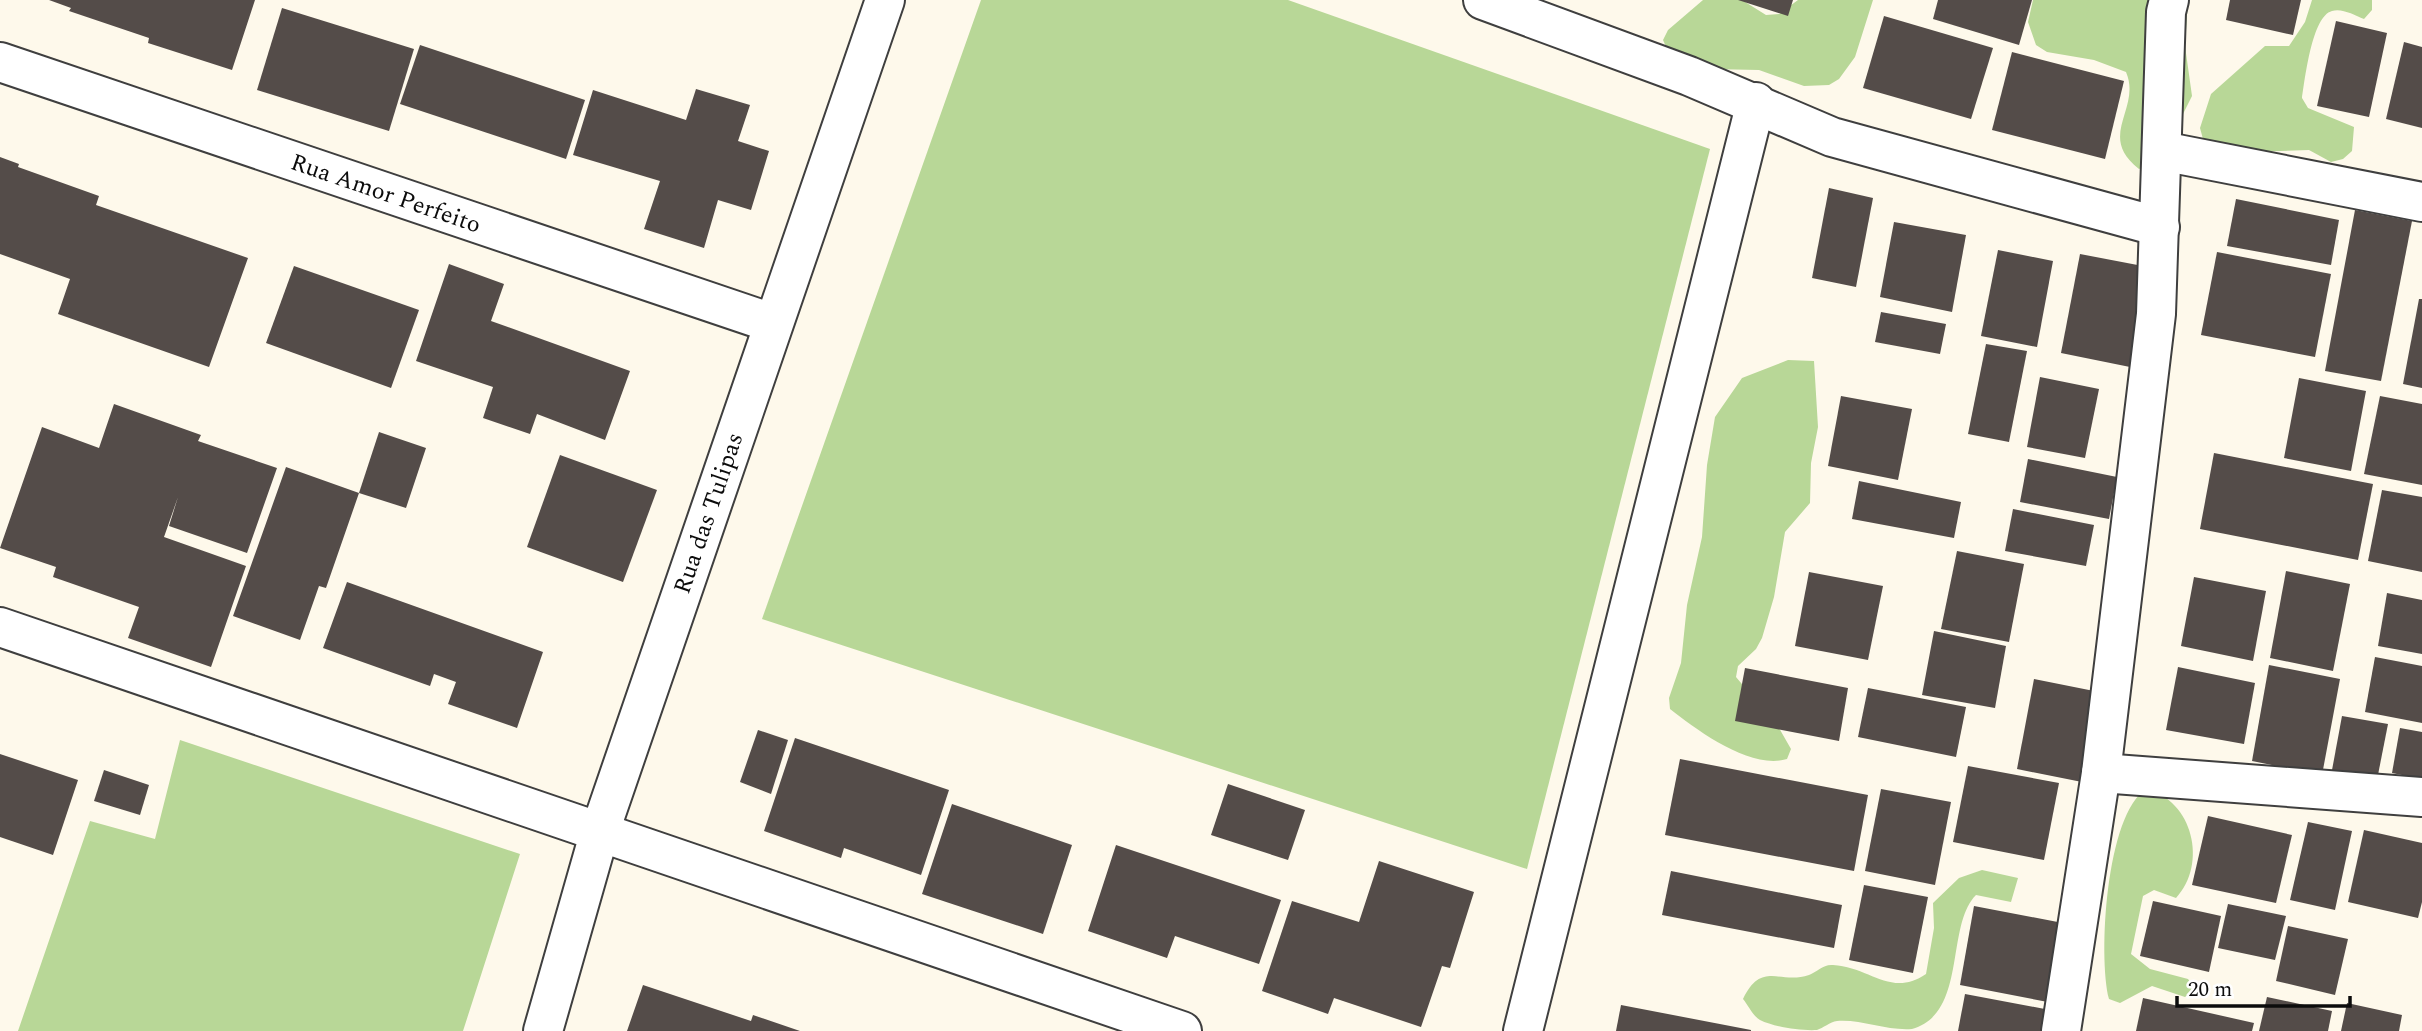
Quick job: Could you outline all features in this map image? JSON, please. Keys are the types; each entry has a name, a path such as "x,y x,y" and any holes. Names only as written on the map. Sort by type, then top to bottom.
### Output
{"street":[{"name":"Rua das Tulipas","path":"543,1031 600,831 772,323 885,0"},
{"path":"1483,0 1756,102 1832,137 2160,227"},
{"path":"2061,1031 2101,773 2156,314 2169,0"},
{"name":"Rua Amor Perfeito","path":"0,62 772,323"},
{"path":"1523,1031 1756,102"},
{"path":"2162,151 2422,202"},
{"path":"0,627 1182,1031"},
{"path":"2101,773 2422,797"}],"green space":[{"path":"981,0 1288,0 1710,149 1527,869 762,619"},
{"path":"1703,0 1742,0 1766,15 1779,14 1798,0 1873,0 1855,57 1839,79 1829,85 1804,86 1759,70 1710,69 1668,51 1663,40 1668,30"},
{"path":"2033,0 2188,0 2185,46 2192,96 2163,154 2155,162 2139,169 2127,157 2121,145 2122,122 2129,98 2126,72 2094,60 2047,52 2036,45 2028,22"},
{"path":"2312,0 2372,0 2372,10 2364,19 2340,10 2325,15 2319,24 2311,49 2302,98 2308,108 2354,127 2352,151 2343,159 2331,162 2309,150 2248,152 2213,147 2203,139 2200,128 2211,94 2265,46 2289,46 2305,22"},
{"path":"1788,360 1814,361 1818,427 1811,463 1810,503 1785,532 1774,597 1762,638 1756,649 1738,666 1736,677 1779,728 1791,749 1787,759 1773,761 1742,754 1695,728 1670,709 1669,698 1681,663 1687,605 1702,537 1707,465 1715,417 1742,378"},
{"path":"180,740 520,854 463,1031 18,1031 90,821 155,839"},
{"path":"2146,789 2162,795 2185,819 2193,851 2186,884 2176,898 2154,890 2143,896 2131,954 2150,969 2188,979 2195,989 2185,997 2152,986 2120,1003 2109,999 2106,978 2105,920 2108,887 2122,827 2132,804"},
{"path":"1982,870 2018,878 2011,902 1976,895 1967,909 1961,927 1949,988 1941,1006 1930,1020 1912,1029 1846,1021 1834,1022 1817,1030 1796,1029 1760,1020 1743,999 1757,980 1772,976 1809,975 1829,965 1846,967 1891,982 1913,981 1926,974 1934,928 1933,903 1959,878"}],"building":[{"path":"49,0 255,0 232,70 148,43 149,38 69,11 71,8"},
{"path":"1738,0 1793,0 1788,16"},
{"path":"1938,0 2032,0 2019,45 1933,19"},
{"path":"2230,0 2301,0 2293,35 2226,20"},
{"path":"282,8 414,49 389,131 257,90"},
{"path":"1884,16 1993,48 1971,119 1863,88"},
{"path":"2336,21 2387,33 2369,117 2317,106"},
{"path":"2404,42 2422,47 2422,128 2386,119"},
{"path":"420,45 585,100 566,159 400,104"},
{"path":"2012,52 2124,81 2105,159 1992,130"},
{"path":"696,89 750,105 738,141 769,151 751,210 718,200 704,248 644,229 660,181 573,155 593,90 686,120"},
{"path":"0,157 19,164 18,167 99,196 96,205 248,258 209,367 58,314 70,279 0,254"},
{"path":"1829,188 1873,198 1856,287 1812,278"},
{"path":"2236,199 2339,220 2331,265 2227,246"},
{"path":"2355,210 2412,221 2381,381 2325,371"},
{"path":"1894,222 1966,235 1952,312 1880,297"},
{"path":"1998,250 2053,261 2037,347 1981,336"},
{"path":"2217,252 2331,274 2315,357 2201,335"},
{"path":"2080,254 2148,267 2130,367 2061,353"},
{"path":"449,264 504,284 491,321 630,371 605,440 537,414 530,434 483,418 493,387 416,361"},
{"path":"294,266 419,310 391,388 266,343"},
{"path":"2419,299 2422,299 2422,388 2403,384"},
{"path":"1881,312 1946,324 1940,354 1875,342"},
{"path":"1986,344 2027,351 2009,442 1968,434"},
{"path":"2040,377 2099,389 2085,458 2027,447"},
{"path":"2299,378 2366,391 2351,471 2284,458"},
{"path":"1841,396 1912,409 1898,480 1828,466"},
{"path":"2380,396 2422,404 2422,485 2364,474"},
{"path":"114,404 201,435 198,441 277,468 247,553 169,526 178,497 164,537 246,566 211,667 128,638 139,607 53,577 56,567 0,548 42,427 99,448"},
{"path":"379,432 426,448 406,508 359,493"},
{"path":"2214,453 2373,484 2358,560 2200,529"},
{"path":"560,455 657,490 623,582 527,547"},
{"path":"2028,459 2117,477 2109,519 2020,502"},
{"path":"286,467 359,493 326,588 319,586 300,640 233,616"},
{"path":"1859,481 1961,502 1954,538 1852,519"},
{"path":"2382,490 2422,497 2422,572 2368,561"},
{"path":"2013,509 2094,525 2086,566 2005,551"},
{"path":"1957,551 2024,564 2009,642 1941,629"},
{"path":"2286,571 2350,584 2333,671 2270,658"},
{"path":"1809,572 1883,586 1868,660 1795,646"},
{"path":"2194,577 2266,591 2253,661 2181,646"},
{"path":"347,582 543,652 517,728 448,704 456,682 434,674 430,686 323,648"},
{"path":"2387,593 2422,600 2422,654 2378,646"},
{"path":"1934,631 2006,646 1995,708 1922,695"},
{"path":"2375,657 2422,666 2422,723 2365,712"},
{"path":"2269,665 2340,679 2322,775 2252,761"},
{"path":"2178,667 2255,683 2244,744 2166,730"},
{"path":"1745,668 1848,688 1839,741 1735,721"},
{"path":"2034,679 2099,692 2082,782 2017,769"},
{"path":"1868,688 1966,707 1956,757 1858,737"},
{"path":"2342,716 2388,724 2375,790 2330,781"},
{"path":"2400,728 2422,732 2422,779 2392,773"},
{"path":"758,730 788,740 771,794 740,782"},
{"path":"795,738 949,790 921,875 844,848 841,858 764,831"},
{"path":"0,754 78,780 53,855 0,837"},
{"path":"1680,759 1868,795 1854,871 1665,835"},
{"path":"1968,766 2059,783 2044,860 1953,842"},
{"path":"104,770 149,785 140,815 94,801"},
{"path":"1228,784 1305,810 1288,860 1211,835"},
{"path":"1881,789 1951,802 1935,885 1865,871"},
{"path":"952,804 1072,845 1043,934 922,894"},
{"path":"2208,816 2292,835 2276,903 2192,885"},
{"path":"2308,822 2352,831 2335,910 2290,900"},
{"path":"2364,830 2422,843 2422,902 2418,918 2348,902"},
{"path":"1116,845 1281,900 1259,964 1175,936 1167,958 1088,931"},
{"path":"1379,861 1474,892 1450,968 1442,966 1421,1027 1334,998 1328,1014 1262,991 1292,901 1359,922"},
{"path":"1671,871 1842,905 1834,948 1662,915"},
{"path":"1864,885 1928,897 1913,973 1849,960"},
{"path":"2153,901 2221,916 2209,972 2140,956"},
{"path":"2228,904 2286,916 2275,960 2218,948"},
{"path":"1974,906 2068,924 2053,1003 1960,985"},
{"path":"2288,926 2348,939 2335,995 2276,981"},
{"path":"643,985 751,1021 753,1015 800,1031 627,1031"},
{"path":"1965,994 2050,1010 2046,1031 1958,1031"},
{"path":"2267,997 2332,1011 2328,1031 2259,1031"},
{"path":"2143,998 2254,1023 2252,1031 2136,1031"},
{"path":"2347,1003 2402,1015 2399,1031 2341,1031"},
{"path":"1621,1005 1751,1030 1751,1031 1616,1031"}]}
